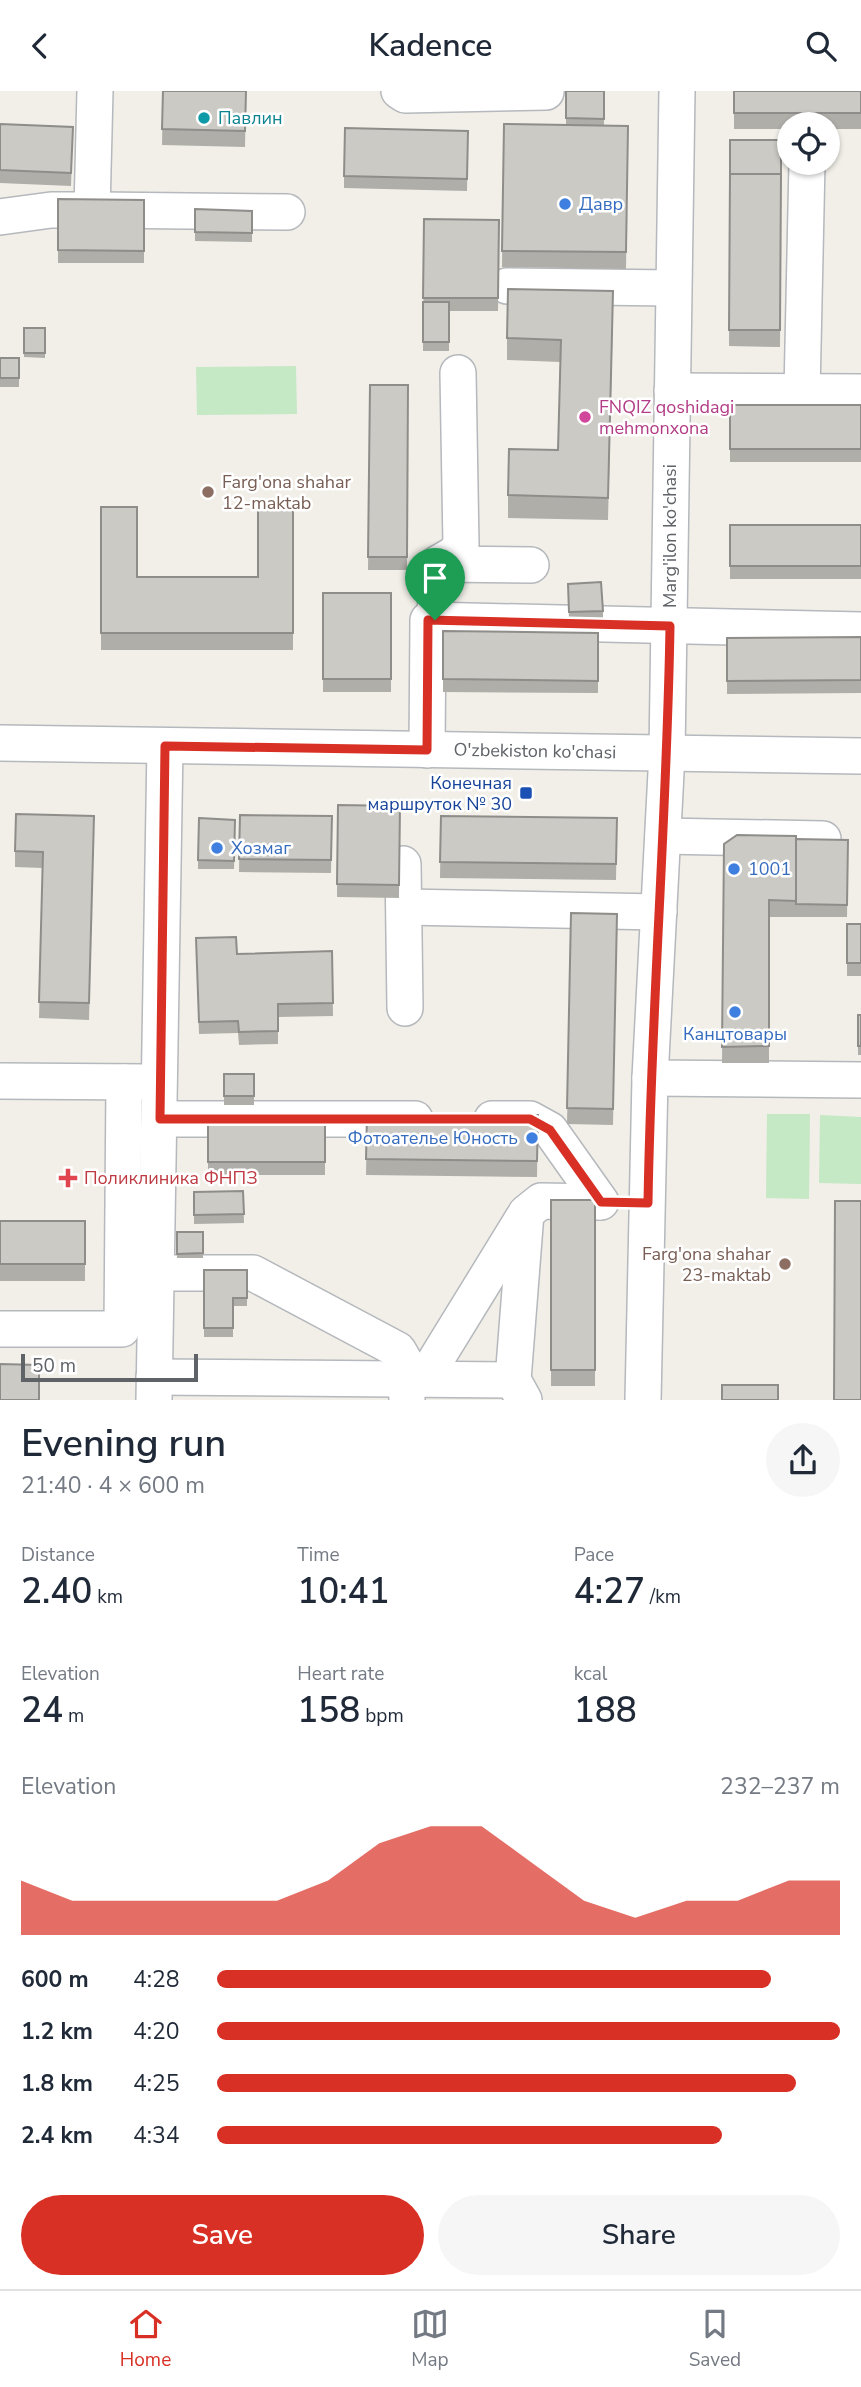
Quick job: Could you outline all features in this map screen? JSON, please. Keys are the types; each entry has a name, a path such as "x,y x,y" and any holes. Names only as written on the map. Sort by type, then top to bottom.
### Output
{"street":[{"path":"92,210 95,91"},
{"path":"399,91 405,95 545,92"},
{"name":"Marg'ilon ko'chasi","path":"643,1400 650,1078 667,753 677,91"},
{"path":"802,392 807,175"},
{"path":"0,217 51,210 287,212"},
{"path":"507,286 673,289"},
{"path":"437,564 454,554 461,545 458,373"},
{"path":"672,391 861,392"},
{"path":"437,564 531,565"},
{"path":"435,620 437,564"},
{"path":"427,750 428,620 861,630"},
{"name":"O'zbekiston ko'chasi","path":"0,743 861,756"},
{"path":"165,746 154,1389 412,1386 519,1390 526,1213"},
{"path":"663,837 824,839"},
{"path":"403,864 405,1008"},
{"path":"404,907 659,912"},
{"path":"650,1078 861,1080"},
{"path":"0,1081 159,1082"},
{"path":"0,1329 122,1329 124,1082"},
{"path":"160,1119 530,1119 550,1130 601,1202"},
{"path":"412,1386 526,1213 541,1201 648,1203"},
{"path":"157,1273 253,1273 398,1350 405,1362 412,1386"}],"green space":[{"path":"296,366 297,414 197,415 196,367"},
{"path":"767,1114 810,1114 809,1199 766,1198"},
{"path":"820,1115 861,1117 861,1184 819,1183"}],"building":[{"name":"Павлин","path":"163,91 246,91 245,131 162,129"},
{"path":"566,91 604,91 604,119 566,118"},
{"path":"734,91 861,91 861,113 734,113"},
{"path":"0,124 73,127 71,173 0,170"},
{"name":"Давр","path":"504,124 628,126 626,252 502,251"},
{"path":"345,128 468,131 467,179 344,176"},
{"path":"730,140 777,140 777,174 730,174"},
{"path":"730,174 781,175 780,330 729,330"},
{"path":"58,199 144,200 144,251 58,250"},
{"path":"195,209 252,211 252,233 195,232"},
{"path":"424,219 499,220 498,298 423,298"},
{"name":"FNQIZ qoshidagi mehmonxona","path":"508,289 613,291 608,498 508,495 509,449 558,450 561,340 507,338"},
{"path":"423,302 449,302 449,342 423,342"},
{"path":"24,328 45,328 45,353 24,353"},
{"path":"0,358 19,358 19,378 0,378"},
{"path":"370,385 408,385 407,557 368,557"},
{"path":"730,405 861,405 861,449 730,449"},
{"path":"101,507 137,507 137,577 258,577 258,509 293,509 293,633 101,633"},
{"path":"730,525 861,525 861,566 730,566"},
{"path":"601,582 603,611 569,612 568,584"},
{"path":"323,593 391,593 391,679 323,679"},
{"path":"443,631 598,633 598,681 443,679"},
{"path":"861,637 861,680 727,681 727,638"},
{"path":"338,805 400,806 399,885 337,884"},
{"path":"16,814 94,816 89,1003 39,1002 43,852 15,851"},
{"path":"240,815 332,816 331,860 239,859"},
{"path":"441,816 617,818 616,864 440,862"},
{"name":"Хозмаг","path":"199,818 235,820 234,861 198,860"},
{"path":"737,835 796,836 796,901 769,900 769,1046 722,1047 724,844"},
{"path":"796,839 848,840 847,905 796,904"},
{"path":"571,913 617,914 613,1109 567,1108"},
{"path":"847,924 861,924 861,963 847,963"},
{"path":"236,937 237,954 332,951 333,1003 278,1004 278,1031 239,1032 238,1021 199,1022 196,938"},
{"path":"858,1015 861,1015 861,1046 858,1046"},
{"path":"224,1074 254,1074 254,1096 224,1096"},
{"path":"367,1113 538,1115 537,1161 366,1159"},
{"path":"208,1116 325,1116 325,1162 208,1162"},
{"path":"243,1191 244,1214 194,1215 194,1192"},
{"path":"551,1200 595,1200 595,1370 551,1370"},
{"path":"835,1201 861,1201 861,1400 834,1400"},
{"path":"0,1221 85,1221 85,1264 0,1264"},
{"path":"177,1232 203,1232 203,1253 177,1254"},
{"path":"204,1270 247,1270 247,1298 233,1298 233,1328 204,1328"},
{"path":"0,1364 39,1365 39,1400 0,1400"},
{"path":"722,1385 778,1385 778,1400 722,1400"}],"place":[{"name":"Павлин","path":"204,118"},
{"name":"Давр","path":"565,204"},
{"name":"FNQIZ qoshidagi mehmonxona","path":"585,417"},
{"name":"Farg'ona shahar 12-maktab","path":"208,492"},
{"name":"Конечная маршруток № 30","path":"526,793"},
{"name":"Хозмаг","path":"217,848"},
{"name":"1001","path":"734,869"},
{"name":"Канцтовары","path":"735,1012"},
{"name":"Фотоателье Юность","path":"532,1138"},
{"name":"Поликлиника ФНПЗ","path":"68,1178"},
{"name":"Farg'ona shahar 23-maktab","path":"785,1264"}],"route":[{"path":"428,620 435,620 670,626 667,753 650,1078 648,1203 601,1202 550,1130 530,1119 160,1119 165,746 427,750 428,620"}]}
